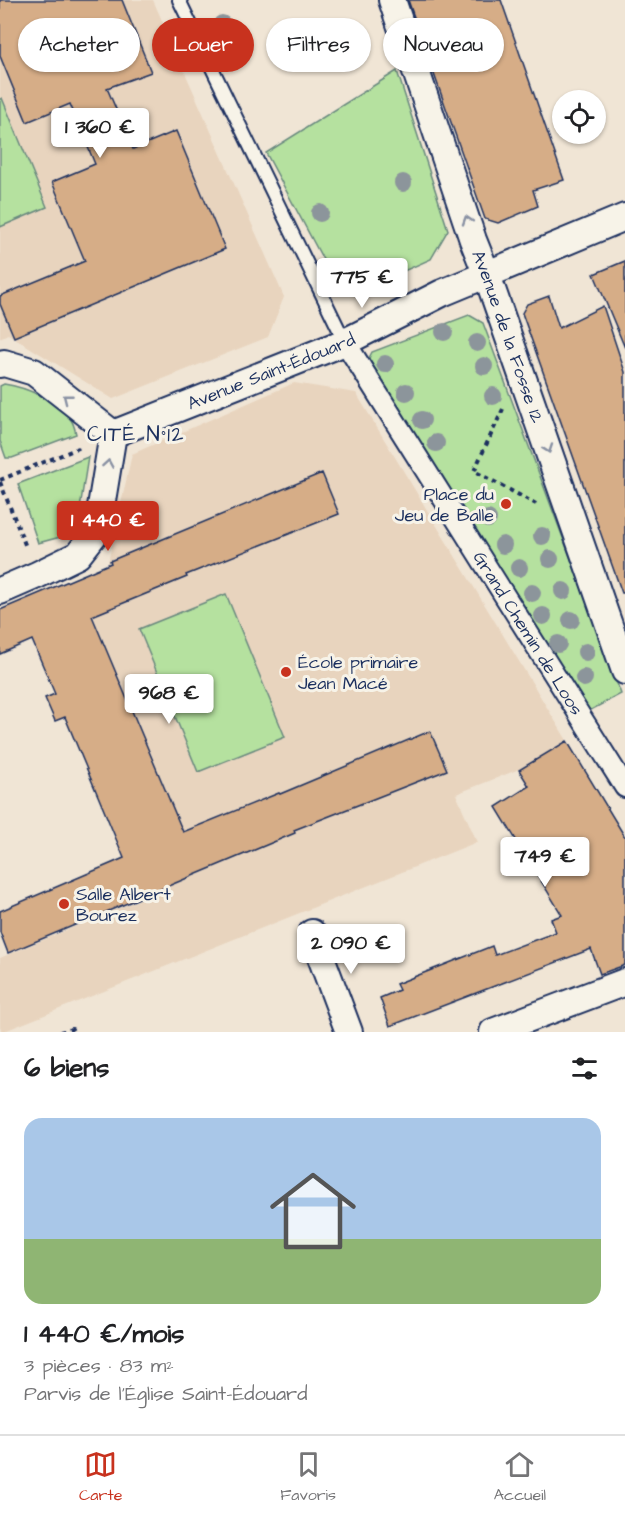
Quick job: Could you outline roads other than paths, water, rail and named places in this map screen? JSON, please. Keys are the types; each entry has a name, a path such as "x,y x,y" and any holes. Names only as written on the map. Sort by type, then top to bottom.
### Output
{"street":[{"name":"Avenue de la Fosse 12","path":"392,0 473,240 487,274 625,672"},
{"name":"Avenue Saint-Édouard","path":"113,434 345,342 442,293 625,217"},
{"name":"Grand Chemin de Loos","path":"345,342 625,788"},
{"path":"0,364 4,363 34,372 113,434 97,531 78,555 0,591"},
{"path":"312,933 349,1032"},
{"path":"494,1032 625,982"}],"lane":[{"name":"Grand Chemin de Loos","path":"178,0 345,342"}],"place":[{"name":"Place du Jeu de Balle","path":"506,504"},
{"name":"École primaire Jean Macé","path":"286,672"},
{"name":"Salle Albert Bourez","path":"64,904"}],"district":[{"name":"CITÉ N°12","path":"136,434"}]}
